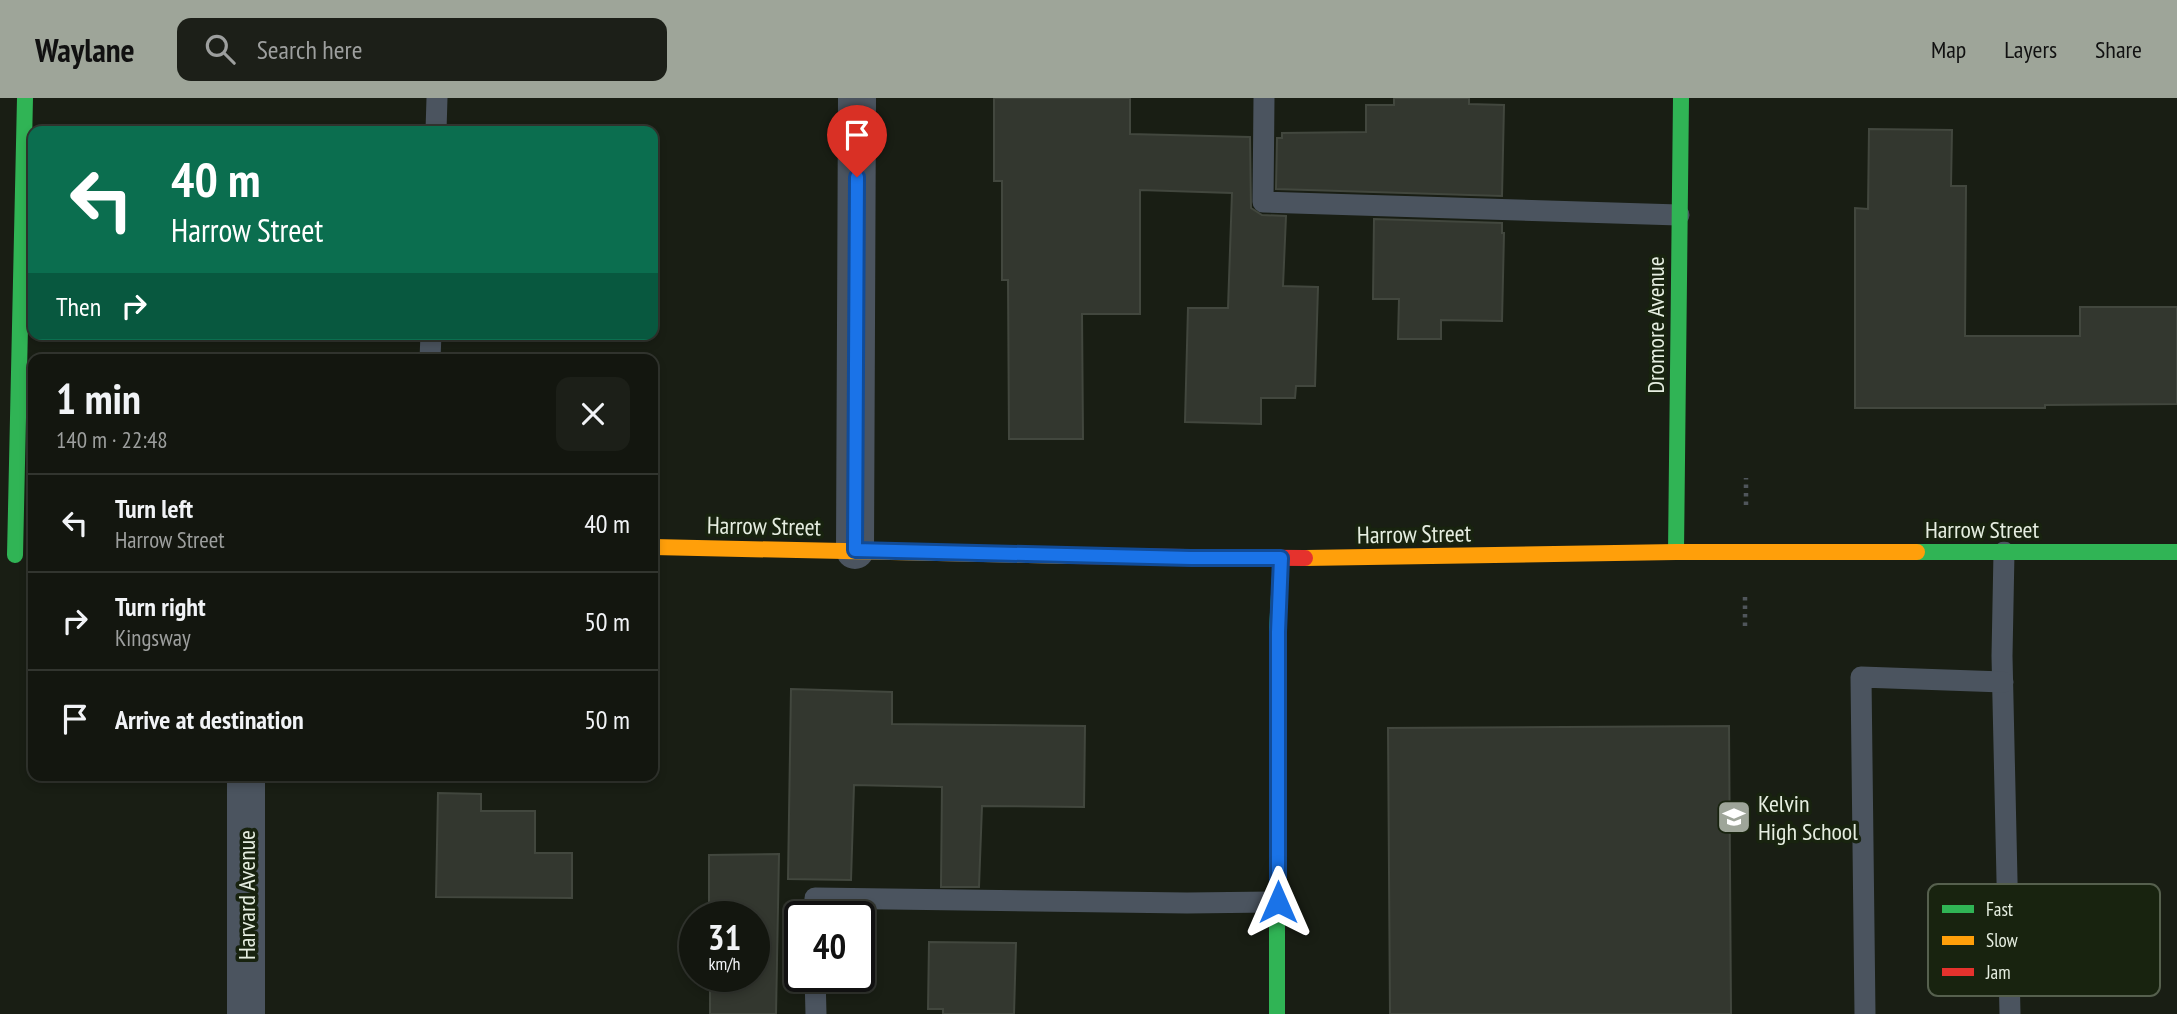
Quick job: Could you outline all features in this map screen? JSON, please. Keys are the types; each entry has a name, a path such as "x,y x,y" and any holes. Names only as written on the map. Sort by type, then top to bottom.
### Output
{"street":[{"path":"25,98 7,555 28,555"},
{"path":"855,550 857,98"},
{"name":"Dromore Avenue","path":"1676,552 1681,98"},
{"name":"Harrow Street","path":"658,547 1191,558 1676,552 2177,552"},
{"path":"1277,1014 1278,632 1281,558"},
{"name":"Harvard Avenue","path":"246,781 246,1014"}],"lane":[{"path":"436,126 437,98"},
{"path":"1264,98 1263,202 1679,215"},
{"path":"2004,552 2003,682 2007,884"},
{"path":"1865,1014 1861,677 2003,682"},
{"path":"815,901 815,898 1278,902"},
{"path":"815,992 816,1014"},
{"path":"2010,996 2010,1014"}],"building":[{"path":"994,98 1130,98 1130,134 1250,137 1251,208 1262,215 1286,216 1283,286 1318,287 1315,386 1296,386 1295,398 1261,398 1261,424 1185,422 1188,308 1228,308 1232,193 1140,190 1140,314 1082,314 1083,439 1009,439 1008,280 1002,280 1002,181 994,181"},
{"path":"1394,98 1469,98 1469,104 1504,105 1502,196 1276,189 1277,138 1282,138 1282,133 1366,132 1366,105 1394,105"},
{"path":"1869,129 1952,130 1951,186 1966,186 1965,336 2080,336 2080,307 2177,307 2177,404 2045,405 2045,408 1855,408 1855,208 1868,209"},
{"path":"1374,219 1502,223 1502,321 1441,320 1441,339 1398,339 1399,299 1373,299"},
{"path":"791,689 892,692 892,724 1085,726 1084,807 982,806 979,887 941,887 942,787 854,785 851,880 788,879"},
{"path":"1729,726 1731,1014 1390,1014 1388,728"},
{"path":"438,793 481,794 481,811 535,811 535,853 572,853 572,898 436,897"},
{"path":"779,854 776,1014 710,1014 710,992 770,992 770,901 709,901 709,855"},
{"path":"929,942 1016,943 1014,1014 943,1014 943,1009 928,1009"}],"traffic: fast":[{"path":"15,555 25,98"},
{"path":"1676,552 1681,98"},
{"path":"1917,552 2177,552"},
{"path":"1277,1014 1277,631 1281,558"}],"traffic: slow":[{"path":"658,547 1073,556"},
{"path":"1305,558 1676,552 1917,552"}],"traffic: jam":[{"path":"1073,556 1305,558"}],"place":[{"name":"Kelvin High School","path":"1734,817"}],"route":[{"path":"857,177 855,550 1281,558 1278,632 1278,902"}]}
